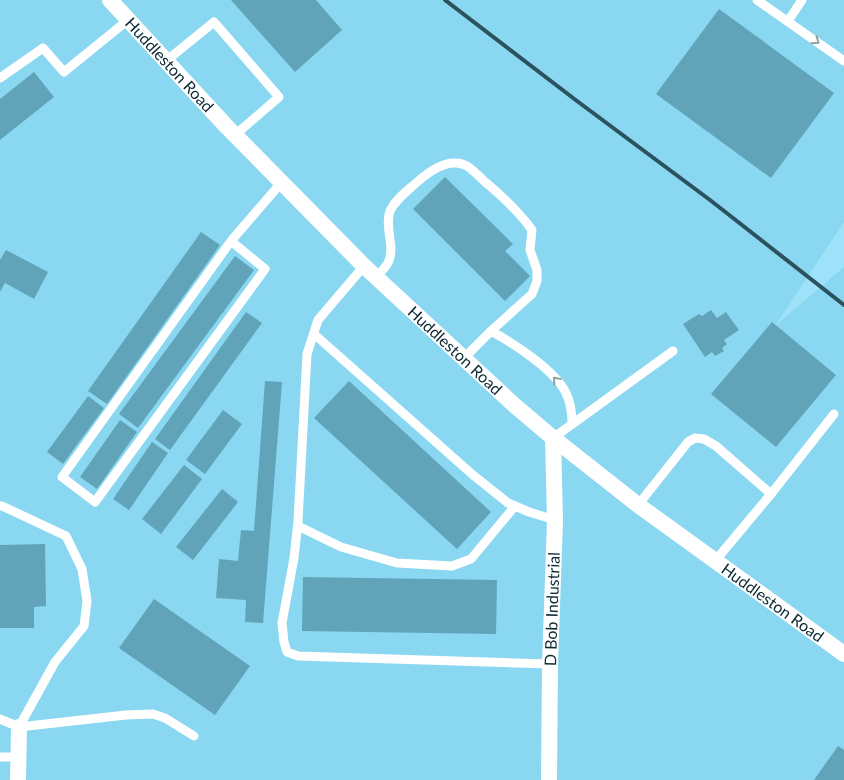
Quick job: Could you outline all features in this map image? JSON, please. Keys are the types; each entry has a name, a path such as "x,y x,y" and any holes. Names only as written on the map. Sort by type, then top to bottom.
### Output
{"street":[{"name":"Huddleston Road","path":"110,0 281,183 376,278 513,404 638,505 844,654"},
{"name":"D Bob Industrial","path":"549,780 550,664 555,520 553,438"},
{"path":"18,780 19,726"}],"lane":[{"path":"757,0 844,60"},
{"path":"788,21 802,0"},
{"path":"0,78 43,48 64,72 128,20"},
{"path":"166,61 214,22 279,97 235,135"},
{"path":"376,278 387,265 390,258 388,218 392,208 400,198 418,181 442,166 458,163 469,167 522,217 532,230 530,250 537,270 537,281 532,294 464,358"},
{"path":"231,241 264,269 95,502 62,477 231,241 281,183"},
{"path":"364,266 318,320 307,354 298,526 282,623 287,652 298,656 550,664"},
{"path":"491,331 531,357 558,382 565,391 571,406 572,424"},
{"path":"314,334 473,475 508,503 555,520"},
{"path":"553,438 673,351"},
{"path":"715,561 834,414"},
{"path":"638,505 688,442 695,438 704,439 716,446 771,494"},
{"path":"0,506 66,536 82,569 87,601 84,626 55,662 19,726"},
{"path":"298,526 342,547 397,563 452,566 471,559 515,506"},
{"path":"0,719 19,726 153,714 165,718 194,736"},
{"path":"0,757 18,757"}],"shaded area":[{"path":"0,0 844,0 844,222 775,326 844,267 844,780 0,780"}],"building":[{"path":"231,0 316,0 342,30 295,72"},
{"path":"719,9 834,93 771,178 656,94"},
{"path":"34,72 54,97 0,140 0,99"},
{"path":"445,177 513,244 505,251 530,276 505,301 413,209"},
{"path":"201,232 220,245 107,404 88,391"},
{"path":"6,250 48,272 34,299 5,283 0,292 0,260"},
{"path":"235,256 254,270 138,428 119,414"},
{"path":"711,310 717,318 726,312 739,330 724,340 727,344 722,348 724,351 715,356 712,352 705,357 683,324 699,314 702,316"},
{"path":"246,312 262,323 170,450 155,439"},
{"path":"772,322 836,375 776,447 711,394"},
{"path":"265,381 282,382 263,623 245,622 246,600 216,598 219,559 238,561 241,530 254,531"},
{"path":"349,381 491,512 457,549 314,418"},
{"path":"88,396 104,408 63,464 47,452"},
{"path":"223,410 242,424 205,474 186,460"},
{"path":"120,420 137,432 97,489 80,477"},
{"path":"152,442 168,453 129,510 113,499"},
{"path":"184,465 202,479 161,534 142,519"},
{"path":"222,489 238,502 193,560 176,547"},
{"path":"45,544 46,606 34,607 34,628 0,628 0,545"},
{"path":"303,577 497,580 496,634 302,631"},
{"path":"154,599 250,666 215,715 119,648"},
{"path":"838,746 844,750 844,780 814,780"}],"railway":[{"path":"445,0 710,200 844,305"}]}
